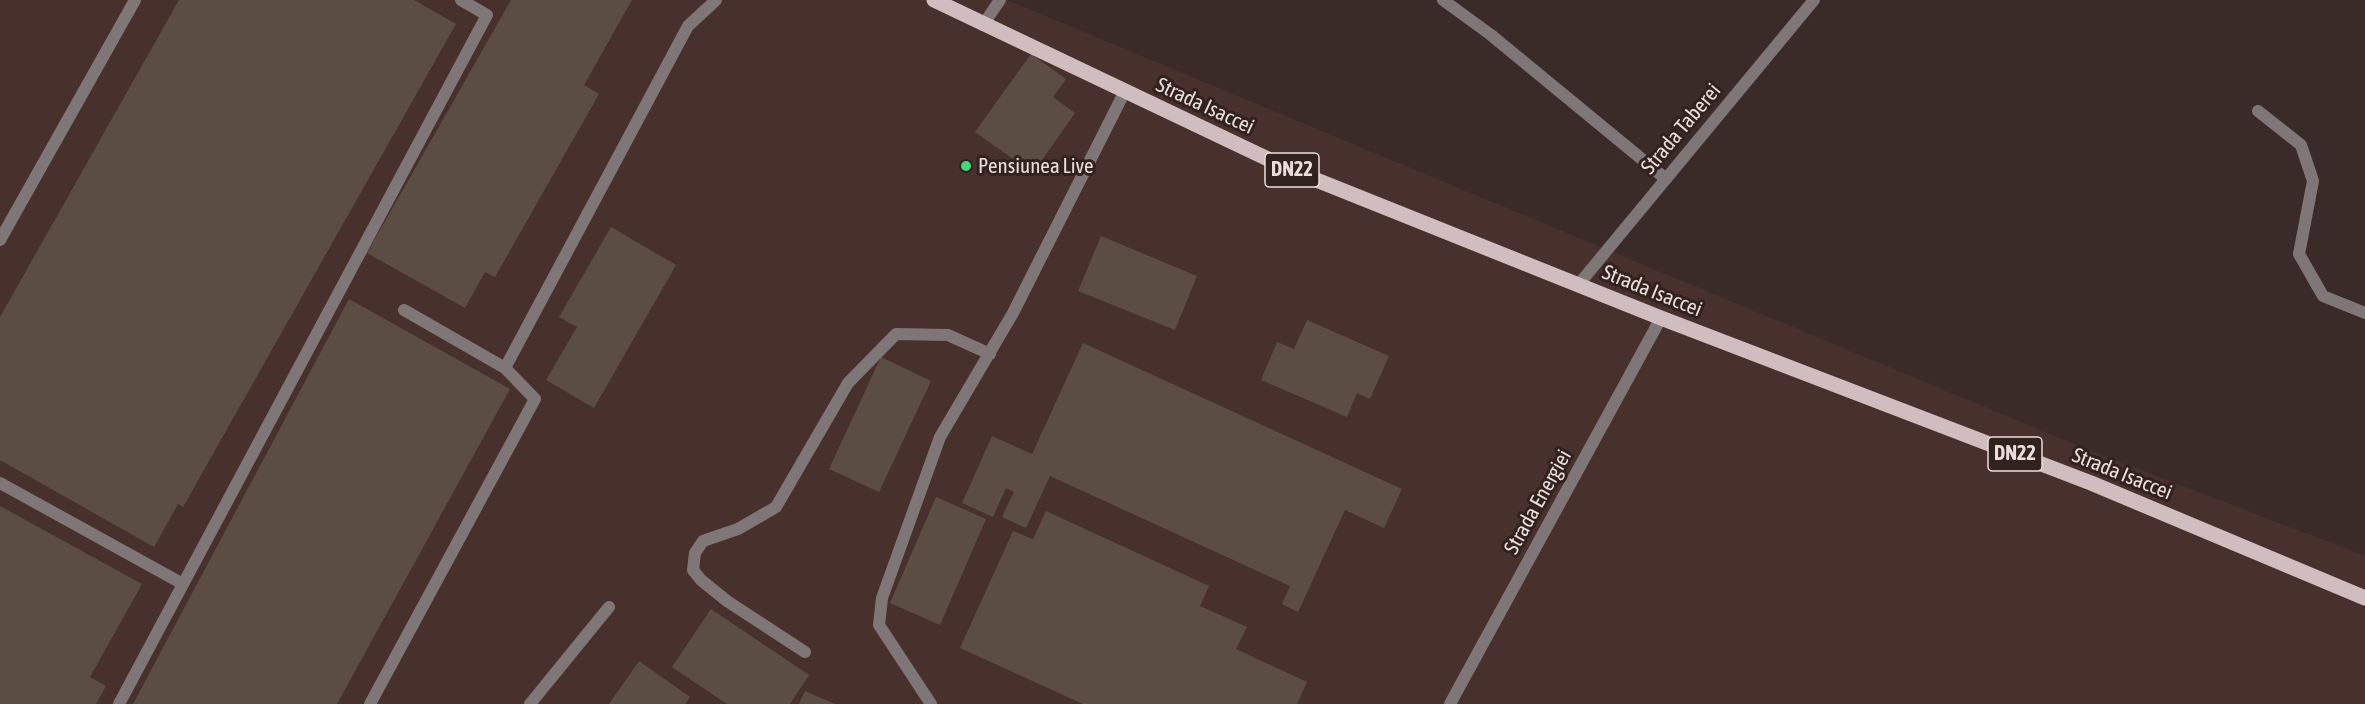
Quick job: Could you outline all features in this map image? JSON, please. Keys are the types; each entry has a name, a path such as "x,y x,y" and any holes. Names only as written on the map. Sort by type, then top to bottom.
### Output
{"main road":[{"name":"Strada Isaccei","path":"934,0 1289,169 1661,318 2091,483 2365,598"}],"street":[{"path":"0,240 135,0"},
{"path":"119,704 487,15 461,0"},
{"path":"505,368 688,26 716,0"},
{"path":"983,25 1000,0"},
{"path":"1443,0 1491,35 1666,178"},
{"name":"Strada Taberei","path":"1579,284 1814,0"},
{"path":"931,704 879,625 882,598 940,437 1014,313 1125,92"},
{"path":"2258,111 2301,145 2313,181 2299,254 2323,296 2365,313"},
{"path":"370,704 535,399 505,368 404,310"},
{"name":"Strada Energiei","path":"1450,704 1661,318"},
{"path":"805,652 713,591 693,570 695,553 703,541 738,529 776,507 848,383 896,334 948,335 990,354"},
{"path":"0,483 183,584"},
{"path":"530,704 609,608"}],"shaded area":[{"path":"0,0 1007,0 2081,447 2365,556 2365,704 0,704"}],"building":[{"path":"179,0 414,0 456,24 183,507 178,504 154,547 0,460 0,317"},
{"path":"511,0 632,0 584,85 599,94 495,277 485,272 465,308 367,253"},
{"path":"1031,54 1066,79 1053,97 1075,113 1033,173 975,132"},
{"path":"611,227 676,265 594,408 546,380 577,327 559,317"},
{"path":"1101,236 1197,276 1175,330 1078,291"},
{"path":"349,299 510,389 337,704 133,704"},
{"path":"1307,320 1389,356 1370,399 1357,393 1347,417 1261,380 1277,342 1294,349"},
{"path":"1083,343 1402,489 1384,528 1345,510 1298,612 1282,604 1290,586 1050,476 1026,528 1002,517 1014,492 1006,488 993,517 962,503 992,436 1032,454"},
{"path":"881,357 931,381 879,492 829,469"},
{"path":"936,497 986,519 940,625 890,603"},
{"path":"0,506 142,584 90,677 106,686 96,704 0,704"},
{"path":"1046,511 1209,586 1200,606 1247,627 1236,649 1307,682 1297,704 1083,704 960,648 1013,531 1033,539"},
{"path":"711,609 809,675 790,704 727,704 672,667"},
{"path":"639,661 690,697 685,704 609,704"},
{"path":"805,691 835,704 799,704"}],"place":[{"name":"Pensiunea Live","path":"966,166"}]}
